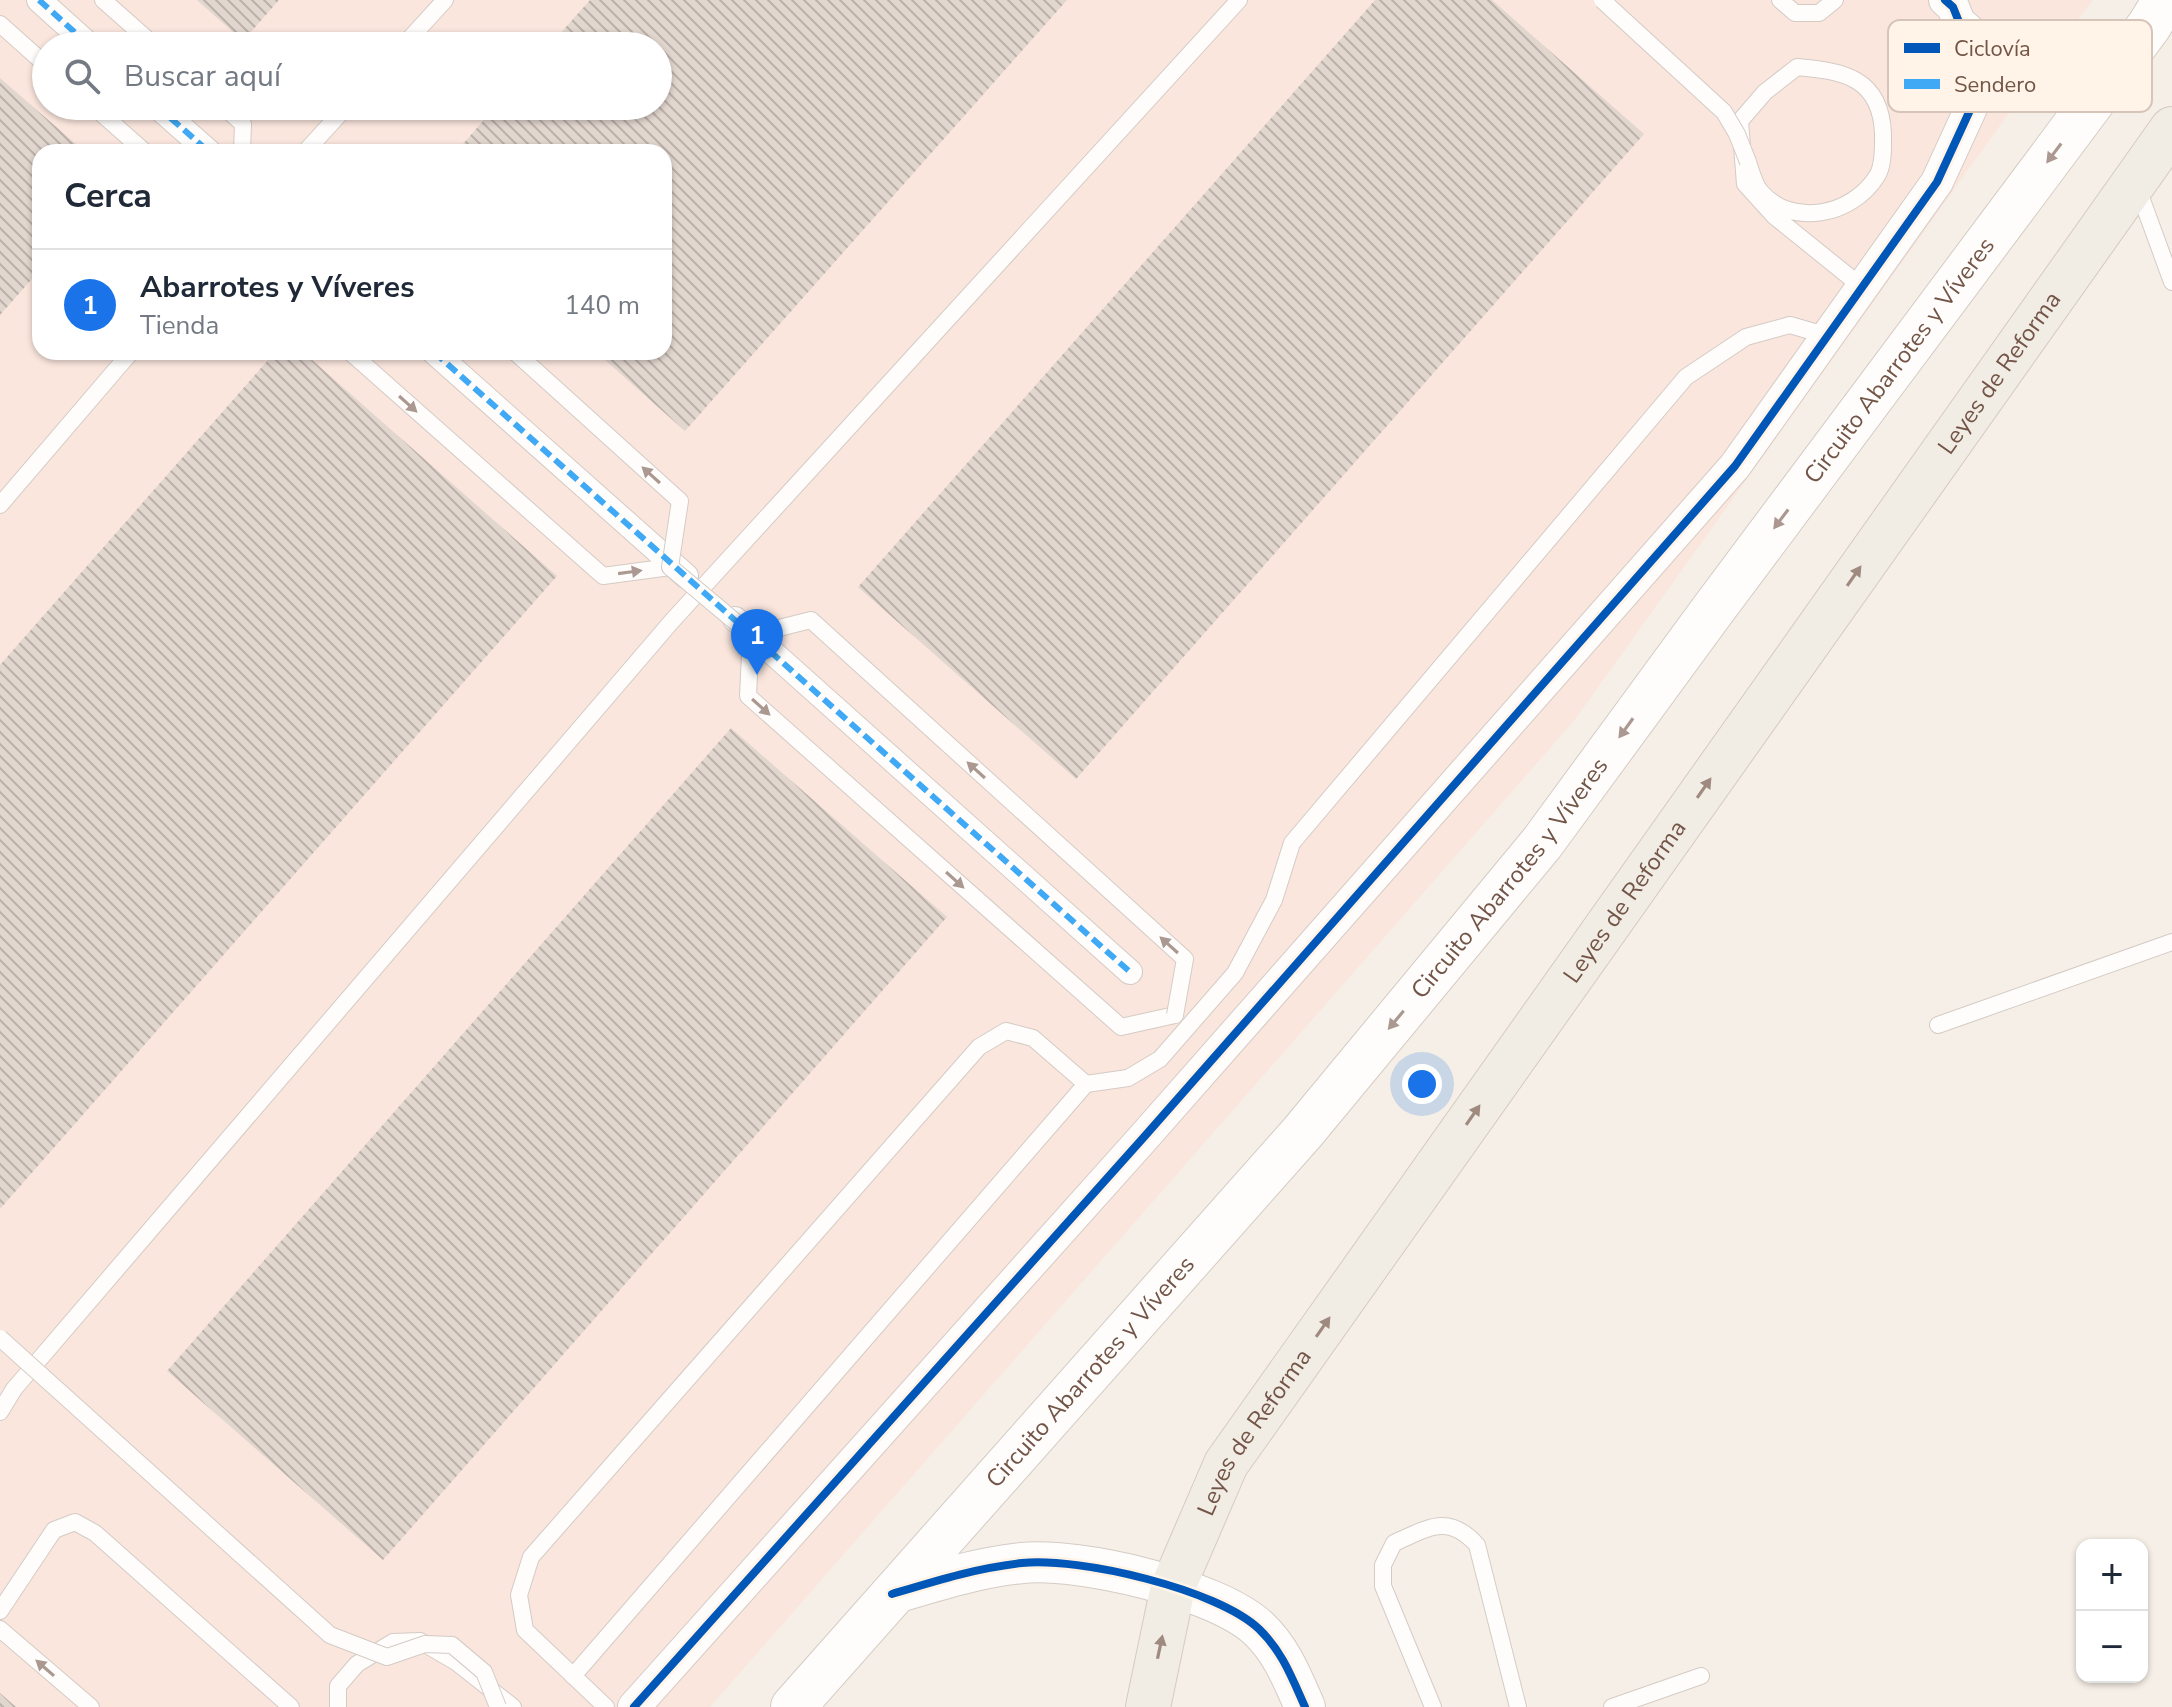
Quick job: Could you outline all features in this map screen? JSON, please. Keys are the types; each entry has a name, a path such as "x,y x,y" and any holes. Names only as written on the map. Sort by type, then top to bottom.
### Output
{"main road":[{"name":"Circuito Abarrotes y Víveres","path":"793,1707 1302,1133 1542,843 2084,112"},
{"name":"Leyes de Reforma","path":"1148,1707 1173,1587 1226,1464 2172,129"}],"street":[{"path":"39,0 74,32"},
{"path":"634,1707 1166,1114 1735,466 1937,182 1969,112"},
{"path":"173,120 200,144"},
{"path":"443,360 1130,972"},
{"path":"892,1594 968,1570 1026,1563 1082,1566 1173,1587 1226,1606 1258,1628 1283,1656 1305,1707"}],"lane":[{"path":"103,0 139,32"},
{"path":"416,32 445,0"},
{"path":"0,1412 14,1389 701,589 1239,0"},
{"path":"1602,0 1724,112 1737,134 1758,189 1777,207 1798,213 1826,213 1853,200 1878,175 1883,149 1882,117 1869,90 1838,71 1797,67 1765,92 1740,121 1745,184 1774,216 1862,287"},
{"path":"1780,0 1795,13 1819,13 1835,0"},
{"path":"1949,4 1968,20"},
{"path":"0,24 32,53"},
{"path":"2078,112 2082,115"},
{"path":"109,120 136,144"},
{"path":"239,120 243,124 242,144"},
{"path":"312,144 334,120"},
{"path":"2134,180 2172,282"},
{"path":"573,1676 1086,1084 1128,1078 1160,1059 1235,973 1274,900 1292,843 1686,377 1746,337 1790,325 1828,336"},
{"path":"0,505 124,360"},
{"path":"359,360 603,576 670,567 751,635"},
{"path":"524,360 680,501 670,567"},
{"path":"811,620 1185,959 1175,1015 1121,1027 748,696 751,635 811,620"},
{"path":"1938,1025 2172,942"},
{"path":"606,1707 525,1630 519,1595 531,1557 979,1047 1006,1031 1033,1038 1086,1084"},
{"path":"0,1338 330,1635 387,1657 425,1644 452,1645 484,1672 498,1707"},
{"path":"0,1611 54,1530 75,1522 95,1533 291,1707"},
{"path":"1433,1707 1383,1586 1383,1565 1394,1543 1434,1525 1464,1531 1477,1545 1518,1707"},
{"path":"0,1629 91,1707"},
{"path":"338,1707 338,1686 357,1664 393,1642 420,1641 456,1662 513,1707"},
{"path":"1612,1707 1701,1676"}],"shaded area":[{"path":"0,0 2093,0 2077,20 1888,20 1888,112 2010,112 1573,722 710,1707 0,1707"}],"building":[{"path":"197,0 279,0 251,32 233,32"},
{"path":"590,0 1067,0 685,431 605,360 672,360 672,144 463,144 484,120 672,120 672,32 561,32"},
{"path":"1375,0 1492,0 1644,134 1076,779 858,587"},
{"path":"0,78 32,106 32,120 48,120 76,144 32,144 32,279 0,315"},
{"path":"268,360 312,360 557,576 0,1209 0,665"},
{"path":"731,728 947,917 383,1560 167,1371"},
{"path":"0,1693 16,1707 0,1707"}],"marked path":[{"path":"39,0 74,32"},
{"path":"173,120 200,144"},
{"path":"443,360 1130,972"}],"cycle path":[{"path":"1945,0 1953,7 1958,20"},
{"path":"634,1707 1144,1137 1735,466 1937,182 1969,112"},
{"path":"892,1594 972,1572 1022,1563 1077,1565 1146,1579 1212,1601 1239,1614 1259,1629 1280,1656 1305,1707"}],"place":[{"name":"Abarrotes y Víveres","path":"757,675"}]}
